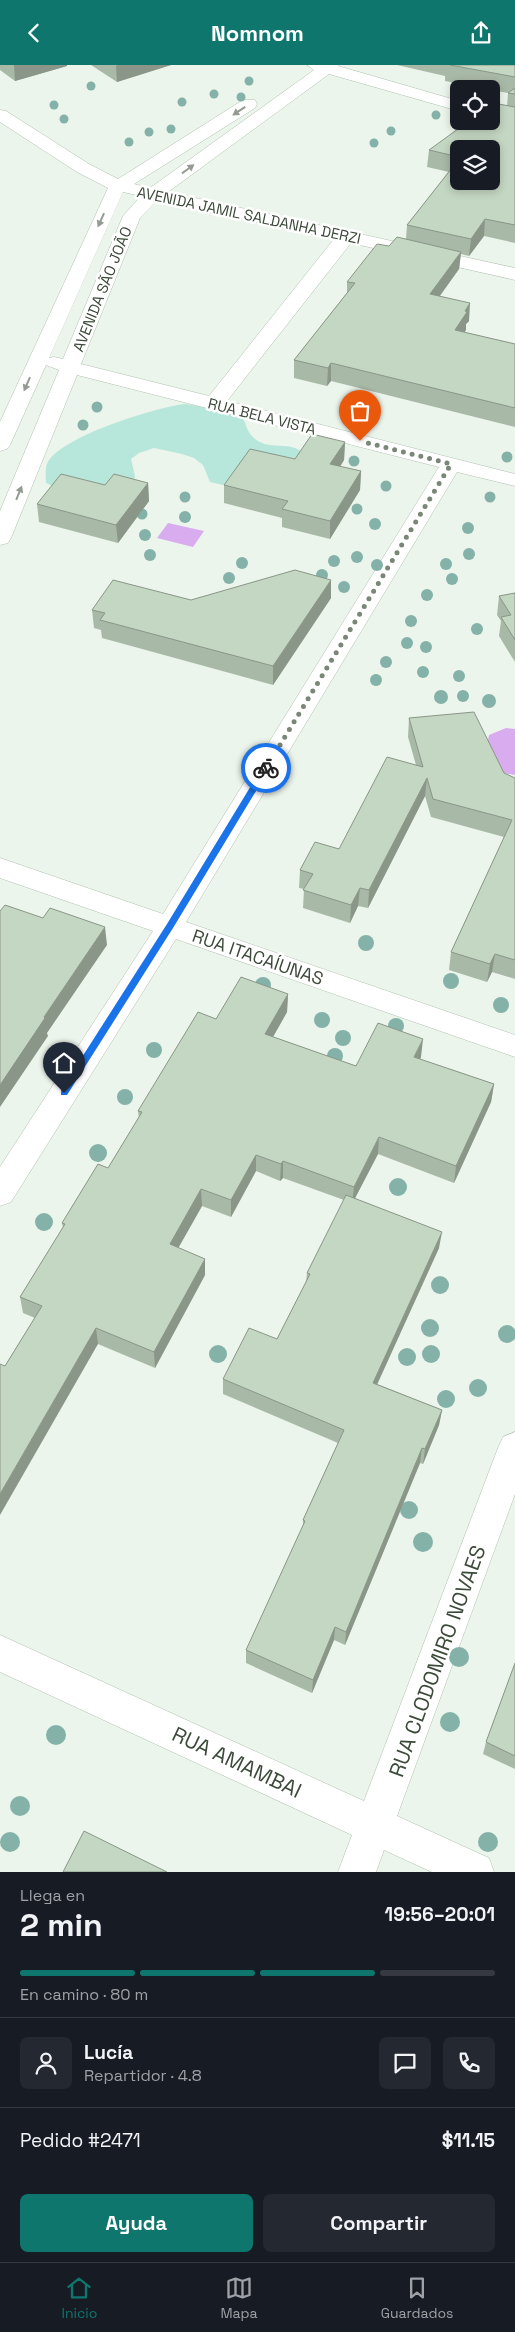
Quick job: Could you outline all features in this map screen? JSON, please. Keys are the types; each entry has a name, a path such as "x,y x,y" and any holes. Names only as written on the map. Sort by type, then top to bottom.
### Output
{"street":[{"path":"118,186 309,65"},
{"path":"325,66 450,103"},
{"name":"AVENIDA SÃO JOÃO","path":"0,538 132,216 153,194 325,66"},
{"name":"AVENIDA JAMIL SALDANHA DERZI","path":"0,115 83,168 118,186 515,274"},
{"name":"AVENIDA SÃO JOÃO","path":"0,445 107,206 118,186"},
{"path":"214,404 346,237"},
{"name":"RUA BELA VISTA","path":"38,359 515,480"},
{"path":"0,1193 170,926 451,464"},
{"name":"RUA ITACAÍUNAS","path":"0,867 515,1046"},
{"name":"RUA CLODOMIRO NOVAES","path":"357,1872 376,1826 515,1449"},
{"name":"RUA AMAMBAI","path":"0,1653 475,1872"}],"shaded area":[{"path":"185,404 240,413 251,435 260,442 268,445 298,449 305,454 311,463 223,485 210,482 203,465 194,458 154,448 139,453 131,459 135,476 133,484 59,489 46,483 47,464 55,454 69,444 88,434 132,417"},
{"path":"168,523 204,531 193,547 157,538"},
{"path":"506,728 515,729 515,775 503,773 486,750 489,735"}],"building":[{"path":"450,65 515,65 515,77"},
{"path":"515,88 515,94 508,93"},
{"path":"500,104 515,107 515,225 485,219 471,239 407,225 450,170 450,190 500,190 500,140 450,140 450,155 429,150 457,130 500,130"},
{"path":"397,237 461,252 430,294 470,303 465,311 467,312 455,330 515,344 515,408 331,363 328,368 294,360 355,283 347,282 377,244 389,246"},
{"path":"312,434 345,442 330,464 361,471 330,521 282,509 288,501 224,485 250,449 295,459"},
{"path":"61,474 105,485 114,474 148,483 116,525 37,504"},
{"path":"295,570 331,580 273,666 100,620 105,613 92,610 113,580 191,600"},
{"path":"515,593 515,640 501,617 511,615 499,596"},
{"path":"474,712 504,773 515,778 515,960 495,954 490,964 451,952 512,820 433,799 427,778 369,890 360,888 351,905 303,890 313,874 300,870 315,842 339,849 387,757 423,767 409,718"},
{"path":"5,905 43,918 50,908 105,927 0,1085 0,911"},
{"path":"241,977 288,994 265,1034 356,1066 378,1023 423,1039 414,1057 494,1084 456,1166 379,1137 354,1187 283,1161 281,1164 256,1155 231,1200 201,1189 170,1244 205,1259 154,1352 96,1328 0,1494 0,1364 5,1366 42,1306 20,1297 65,1224 62,1223 98,1164 108,1168 142,1112 138,1111 198,1012 216,1019"},
{"path":"346,1195 442,1232 373,1383 442,1410 425,1449 422,1448 346,1632 335,1627 313,1680 246,1650 344,1430 223,1379 249,1328 277,1339 310,1274 307,1273"},
{"path":"515,1663 515,1756 486,1742"},
{"path":"84,1831 167,1872 63,1872"}],"way so far":[{"path":"266,768 451,464 360,441"}],"route":[{"path":"64,1093 170,926 266,768"}]}
